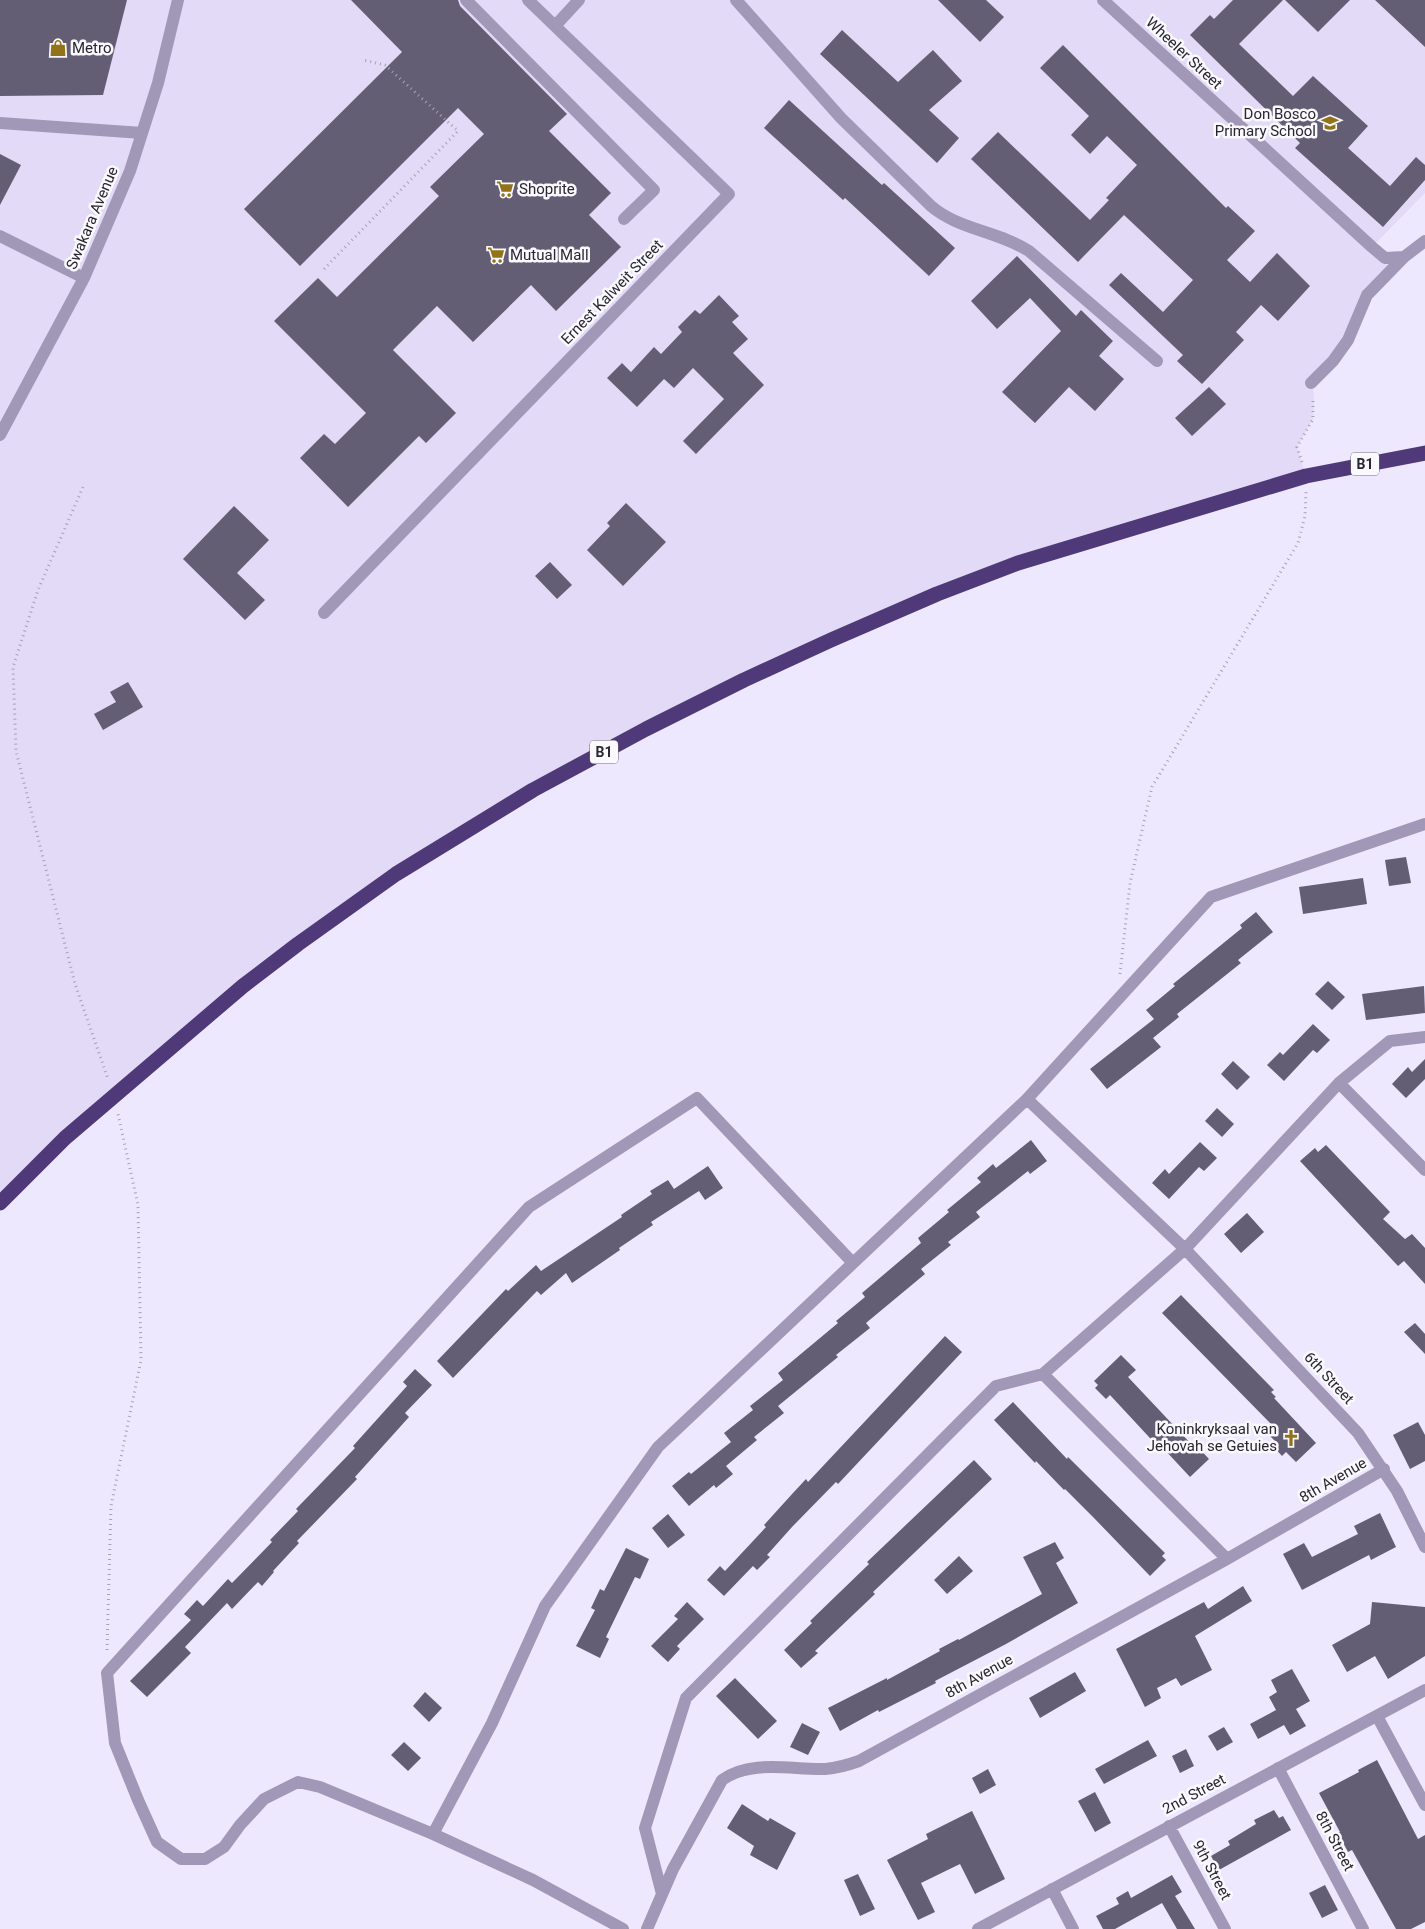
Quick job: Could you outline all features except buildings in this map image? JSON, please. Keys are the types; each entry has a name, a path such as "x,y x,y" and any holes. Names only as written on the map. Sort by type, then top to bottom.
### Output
{"highway":[{"name":"B1","path":"0,1203 65,1138 244,986 298,944 396,874 532,790 646,729 753,676 937,594 1018,563 1306,476 1425,453"}],"street":[{"name":"Swakara Avenue","path":"0,435 84,278 130,171 158,83 178,0"},
{"path":"466,0 654,190 624,219"},
{"name":"Ernest Kalweit Street","path":"324,613 729,194 528,0"},
{"path":"556,26 580,0"},
{"path":"736,0 841,118 931,206 943,216 1014,242 1029,251 1157,361"},
{"name":"Wheeler Street","path":"1103,0 1372,247 1385,258 1404,257"},
{"path":"0,123 142,133"},
{"path":"0,236 84,278"},
{"path":"1312,383 1333,361 1348,340 1367,294 1404,257 1425,241"},
{"path":"433,1834 492,1723 545,1606 658,1447 1027,1099 1211,897 1425,824"},
{"path":"662,1894 645,1828 686,1698 996,1386 1043,1374 1185,1249 1339,1083 1390,1041 1425,1037"},
{"path":"1339,1083 1425,1170"},
{"path":"623,1929 533,1880 433,1834 320,1787 298,1782 264,1799 240,1825 224,1847 205,1859 181,1859 157,1842 115,1743 107,1673 529,1207 697,1098 853,1263"},
{"name":"6th Street","path":"1027,1099 1185,1249 1358,1433 1397,1491 1425,1547"},
{"path":"1043,1374 1227,1559"},
{"name":"8th Avenue","path":"646,1929 673,1869 722,1780 733,1772 746,1768 825,1769 841,1767 859,1761 1227,1559 1384,1469"},
{"name":"2nd Street","path":"978,1929 1425,1690"},
{"path":"1377,1716 1425,1805"},
{"name":"8th Street","path":"1278,1768 1363,1929"},
{"name":"9th Street","path":"1169,1826 1226,1929"},
{"path":"1052,1890 1074,1929"}],"path":[{"path":"324,269 458,132 385,65 363,60"},
{"path":"1117,1000 1130,883 1152,787 1298,543 1305,516 1306,476 1297,447 1313,419 1314,396 1312,383"},
{"path":"83,488 38,590 13,667 16,751 75,984 114,1097 138,1205 140,1360 111,1506 107,1673"}],"shaded area":[{"path":"0,0 1425,0 1425,193 1372,247 1404,257 1367,294 1348,340 1312,383 1314,396 1313,419 1297,447 1306,476 937,594 533,790 298,944 0,1203"}],"place":[{"name":"Metro","path":"58,48"},
{"name":"Don Bosco Primary School","path":"1330,123"},
{"name":"Shoprite","path":"505,189"},
{"name":"Mutual Mall","path":"496,255"},
{"name":"Koninkryksaal van Jehovah se Getuies","path":"1291,1438"}]}
